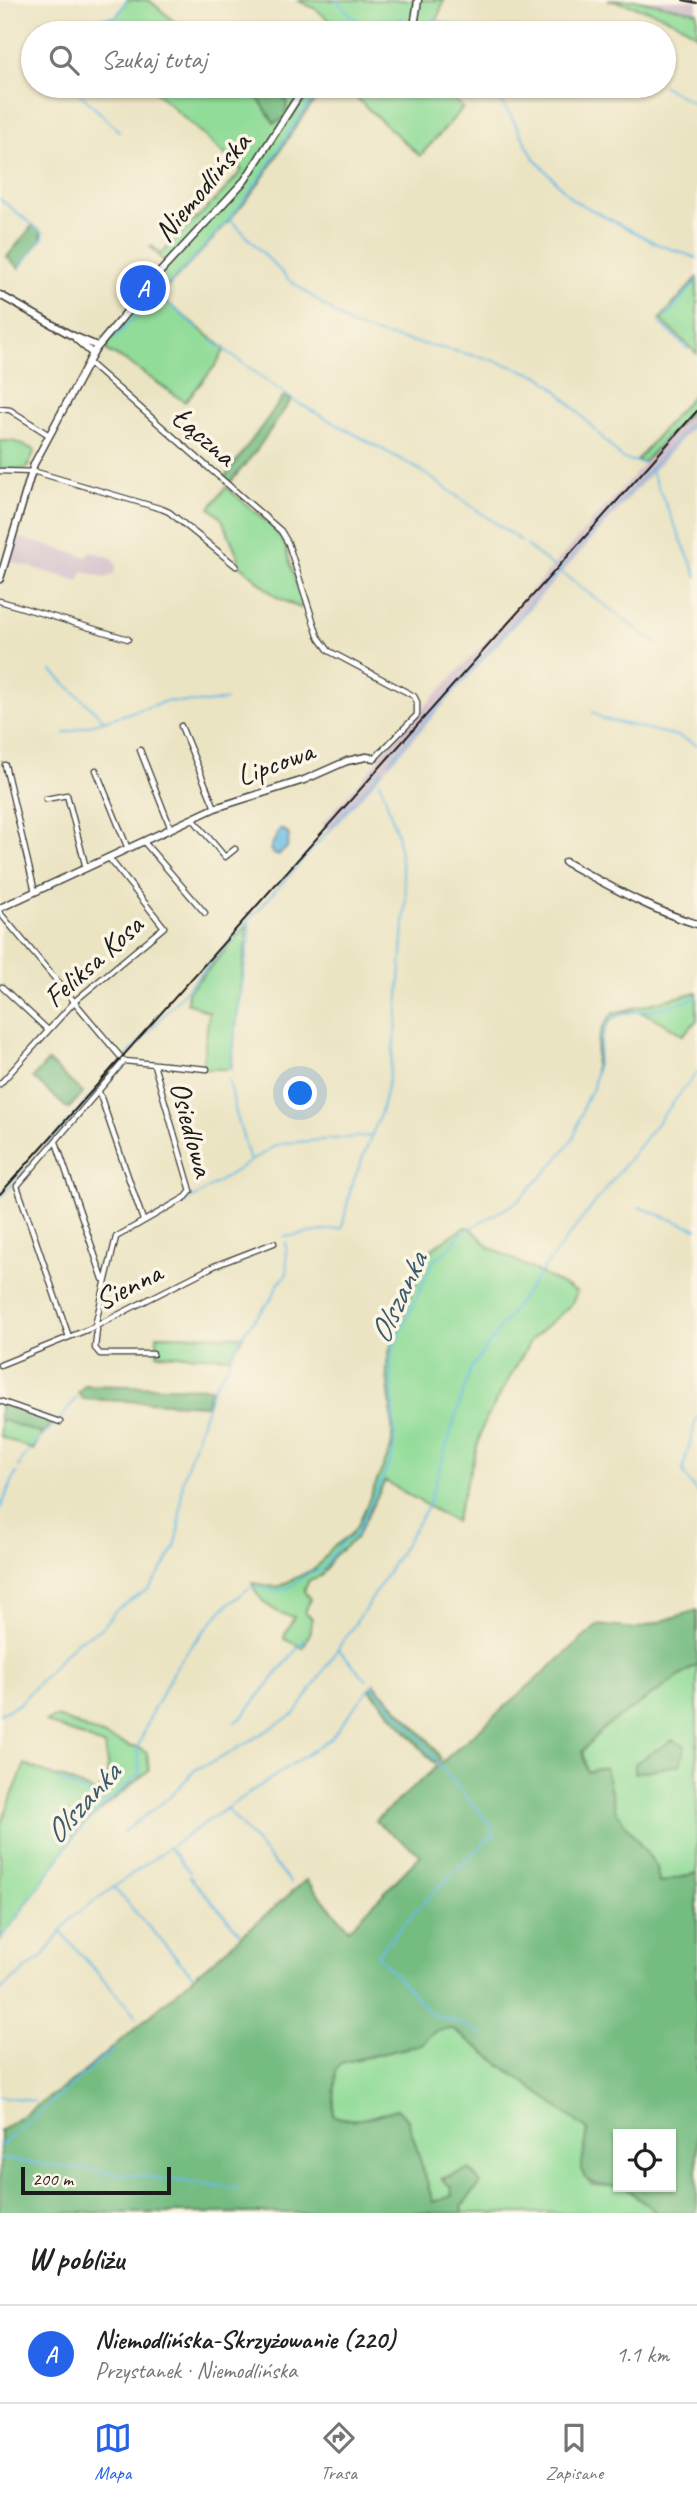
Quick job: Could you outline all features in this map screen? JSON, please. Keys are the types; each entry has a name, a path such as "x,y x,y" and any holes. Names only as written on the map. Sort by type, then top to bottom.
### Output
{"street":[{"path":"415,21 418,0"},
{"name":"Niemodlińska","path":"0,579 32,471 97,346 245,180 298,98"},
{"path":"0,295 71,335 97,346"},
{"path":"71,335 93,354"},
{"name":"Łączna","path":"88,362 281,531 289,543 318,636 329,651 414,696 417,715 375,758"},
{"path":"0,409 10,410 49,435"},
{"path":"0,471 32,471 169,512 236,566"},
{"path":"0,601 128,639"},
{"path":"181,726 215,808"},
{"path":"141,750 171,829"},
{"name":"Lipcowa","path":"0,908 215,808 304,780 347,761 375,758"},
{"path":"5,765 34,892"},
{"path":"96,769 128,849"},
{"path":"46,799 67,795 86,868"},
{"path":"193,818 225,857 235,849"},
{"path":"144,842 205,914"},
{"name":"Feliksa Kosa","path":"0,1084 75,1001 164,927 109,858"},
{"path":"565,862 641,902 697,924"},
{"path":"0,913 124,1061 17,1186 69,1337"},
{"name":"Feliksa Kosa","path":"2,987 48,1030"},
{"name":"Osiedlowa","path":"124,1061 207,1069"},
{"name":"Osiedlowa","path":"143,1220 186,1197 191,1189 153,1065"},
{"path":"99,1091 143,1220 116,1237 95,1326 95,1348 100,1354 153,1354"},
{"path":"55,1141 104,1282"},
{"name":"Sienna","path":"0,1365 95,1326 215,1266 274,1243"},
{"path":"0,1401 60,1422"}],"shaded area":[{"path":"638,0 697,0 697,12 679,9"},
{"path":"697,404 697,422 331,831 322,824 380,759 378,757 500,626"},
{"path":"17,537 88,557 90,551 112,558 116,566 114,574 106,578 83,571 79,581 9,561"}],"green space":[{"path":"127,0 149,0 174,21 86,21 116,17"},
{"path":"297,0 444,0 436,21 330,21 316,9"},
{"path":"608,0 638,0 697,12 697,35 676,21"},
{"path":"162,98 318,98 243,204 159,296 225,349 215,366 185,402 107,351 106,345 127,318 131,306 167,265 150,246 161,254 242,170"},
{"path":"257,98 283,98 287,101 285,118 274,123"},
{"path":"356,98 452,98 463,108 420,156"},
{"path":"33,225 41,232 41,240 19,268 7,257"},
{"path":"697,278 697,354 660,319"},
{"path":"697,390 697,404 643,463 637,460"},
{"path":"284,396 291,400 230,483 224,478"},
{"path":"0,441 13,441 35,450 27,469 0,469"},
{"path":"226,487 272,526 284,543 303,605 300,608 276,597 237,562 239,558 222,519 210,508"},
{"path":"248,925 231,1069 202,1069 209,1012 187,1003 188,992"},
{"path":"697,992 697,1020 683,1035 643,1013 616,1016 604,1031 595,1072 597,1048 601,1032 614,1013"},
{"path":"48,1061 83,1093 68,1109 33,1078"},
{"path":"465,1227 471,1228 489,1247 577,1292 571,1305 531,1340 484,1423 455,1522 385,1481 356,1538 334,1556 321,1576 309,1580 304,1591 310,1599 305,1613 312,1618 303,1648 284,1639 294,1617 280,1613 268,1605 258,1595 252,1583 278,1587 316,1568 332,1548 351,1534 358,1525 391,1449 392,1421 387,1372 396,1329 429,1253 436,1245"},
{"path":"157,1335 243,1336 230,1357 157,1354"},
{"path":"85,1385 211,1388 206,1405 83,1399 78,1393"},
{"path":"0,1403 54,1421 42,1434 0,1419"},
{"path":"0,1419 42,1434 33,1450 0,1436"},
{"path":"697,1610 697,1667 693,1667 605,1727 582,1751 587,1772 605,1767 616,1812 657,1867 659,1883 697,1873 697,2213 657,2213 631,2192 676,2192 676,2129 613,2129 613,2186 592,2182 582,2173 588,2130 453,2029 448,2029 432,2033 423,2044 341,2063 336,2070 333,2115 357,2119 397,2109 408,2120 433,2202 452,2196 451,2187 442,2179 469,2169 480,2183 462,2206 463,2213 0,2213 0,2131 76,2079 306,1880 349,1929 421,1855 375,1821 598,1625 636,1629"},
{"path":"697,1667 697,1873 659,1883 657,1867 616,1812 605,1768 587,1772 582,1751 605,1727"},
{"path":"374,1684 429,1741 441,1759 435,1764 370,1690"},
{"path":"54,1717 135,1746 147,1753 149,1770 82,1826 0,1941 0,1826 25,1764 98,1794 108,1774 105,1746 46,1722"},
{"path":"673,1740 685,1746 680,1765 635,1773 635,1763"},
{"path":"441,2028 453,2029 588,2130 582,2171 592,2185 613,2186 613,2192 631,2192 657,2213 463,2213 462,2206 480,2183 469,2169 442,2178 451,2187 452,2196 433,2202 408,2120 397,2109 357,2119 333,2115 336,2070 341,2063 423,2044 430,2033"}],"water":[{"path":"280,829 289,836 287,848 278,855 273,854 270,849"}],"waterway":[{"path":"90,21 116,17 127,0"},
{"path":"336,0 357,21"},
{"path":"396,21 402,17"},
{"path":"432,19 439,21"},
{"path":"676,93 697,105"},
{"path":"85,98 120,132"},
{"path":"113,339 186,267 237,210 314,98"},
{"path":"497,98 510,114 534,158 573,200 657,244 697,258"},
{"path":"0,199 43,233 43,238 20,267"},
{"path":"229,218 288,279 351,325 378,334 490,359 540,376 558,391 623,459 643,463"},
{"path":"665,318 697,281"},
{"path":"159,295 198,329"},
{"path":"660,323 688,349"},
{"path":"211,340 296,402 420,470 521,541"},
{"path":"389,762 697,417"},
{"path":"651,471 697,576"},
{"path":"527,546 554,567"},
{"path":"559,571 657,644"},
{"path":"51,670 104,720"},
{"path":"65,733 167,701 206,703 226,700"},
{"path":"593,712 603,719 677,736 697,745"},
{"path":"230,1067 250,932 249,920 383,769"},
{"path":"285,1237 342,1228 351,1187 381,1112 389,1078 397,1023 406,896 397,834 380,781"},
{"path":"125,1058 248,921"},
{"name":"Olszanka","path":"252,1587 278,1591 290,1587 309,1573 322,1569 340,1545 356,1535 391,1460 395,1442 390,1363 394,1345 434,1260 448,1250 461,1233 517,1202 551,1167 574,1137 585,1102 593,1088 602,1034 610,1020 623,1014 661,1008 697,998"},
{"path":"345,1638 428,1506 470,1370 540,1273 697,1072"},
{"path":"229,1080 250,1161"},
{"path":"0,1198 102,1084"},
{"path":"148,1222 196,1196 273,1147 284,1143 370,1136"},
{"path":"639,1207 697,1229"},
{"path":"0,1714 19,1704 77,1641 101,1629 116,1610 149,1589 164,1567 175,1547 183,1479 213,1388 241,1336 273,1297 276,1287 287,1274 286,1242"},
{"path":"60,1419 77,1397"},
{"path":"697,1417 683,1468 697,1493"},
{"path":"31,1448 54,1424"},
{"path":"18,1467 29,1451"},
{"path":"0,1509 16,1473"},
{"name":"Olszanka","path":"0,1941 83,1825 140,1773 137,1749 153,1710 176,1667 223,1609 249,1588"},
{"path":"235,1722 242,1717 305,1639"},
{"path":"122,1833 170,1797 196,1769 223,1757 296,1713 344,1639"},
{"path":"339,1650 367,1680"},
{"path":"372,1685 423,1742 438,1764"},
{"path":"0,1990 44,1955 71,1918 168,1848 331,1738 372,1685"},
{"path":"439,1765 489,1823 494,1836 420,1906 377,1955 431,2014 459,2023 481,2035"},
{"path":"59,1780 105,1802"},
{"path":"228,1810 291,1883"},
{"path":"170,1849 190,1872"},
{"path":"189,1876 240,1933"},
{"path":"113,1887 192,1975"},
{"path":"61,1932 137,2017"},
{"path":"0,2146 114,2049"},
{"path":"0,2096 34,2101"},
{"path":"0,2159 237,2188"}],"railway":[{"path":"683,0 697,3"},
{"path":"0,1194 697,411"}],"place":[{"name":"Niemodlińska-Skrzyżowanie (220)","path":"143,288"}]}
